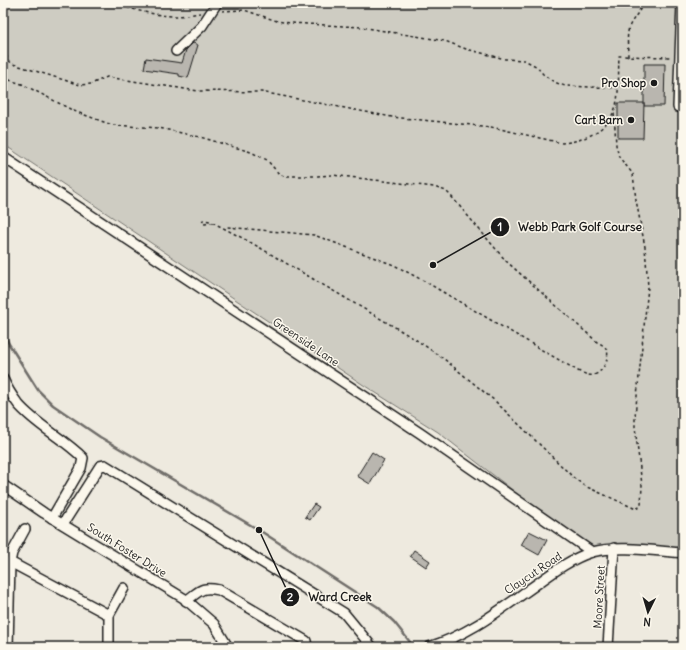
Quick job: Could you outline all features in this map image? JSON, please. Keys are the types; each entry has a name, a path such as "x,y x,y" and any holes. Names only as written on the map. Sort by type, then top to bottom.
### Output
{"street":[{"path":"176,51 202,26 218,3"},
{"path":"682,3 678,107 683,107"},
{"name":"Greenside Lane","path":"3,157 420,433 592,552"},
{"path":"3,379 18,404 44,428 72,447 83,458 81,468 52,518"},
{"path":"63,524 100,466 105,465 344,614 372,647"},
{"name":"South Foster Drive","path":"3,485 52,518 186,600 214,624 228,647"},
{"path":"8,647 10,562 12,553 25,528"},
{"name":"Claycut Road","path":"432,646 454,638 480,625 563,565 592,552 614,548 683,553"},
{"name":"Moore Street","path":"608,647 614,548"},
{"path":"10,562 109,614"},
{"path":"109,647 109,614 124,588"},
{"path":"186,600 203,588 219,590 306,641 307,647"}],"path":[{"path":"116,3 152,13 175,16 244,10 276,21 361,28 424,37 445,41 466,49 499,57 524,60 536,66 543,74 554,82 566,86 617,88"},
{"path":"628,56 630,24 640,11 643,3"},
{"path":"3,50 9,61 13,64 80,85 90,84 107,77 198,91 261,92 412,120 450,122 491,127 562,144 570,143 600,130 614,112"},
{"path":"213,223 204,224 202,222 206,219 250,242 415,339 438,355 495,401 575,479 588,487 636,509 641,506 643,492 635,416 648,287 645,247 636,200 633,174 620,157 616,145 614,112 616,104 619,56 680,58"},
{"path":"3,78 22,84 74,111 112,125 159,128 200,137 251,152 267,160 279,174 284,176 332,175 434,187 446,191 506,261 597,342 605,346 607,350 606,360 602,369 595,375 589,375 578,371 394,265 314,235 227,227 225,229"}],"shaded area":[{"path":"3,3 683,3 683,554 592,552 438,432 365,386 3,144"}],"building":[{"path":"193,43 198,45 188,78 179,76 179,74 144,69 146,58 182,63 186,50"},
{"name":"Pro Shop","path":"644,64 665,64 664,106 644,106"},
{"name":"Cart Barn","path":"618,103 644,103 643,138 618,138"},
{"path":"372,452 384,460 370,484 357,476"},
{"path":"314,504 319,507 310,520 305,517"},
{"path":"529,531 547,540 539,555 521,545"},
{"path":"414,550 430,561 426,567 410,556"}],"waterway":[{"path":"3,331 9,344 38,390 53,405 100,437 259,530 378,607 394,622 414,647"}],"place":[{"name":"Pro Shop","path":"654,83"},
{"name":"Cart Barn","path":"631,120"},
{"name":"Webb Park Golf Course","path":"433,265"},
{"name":"Ward Creek","path":"259,530"}]}
